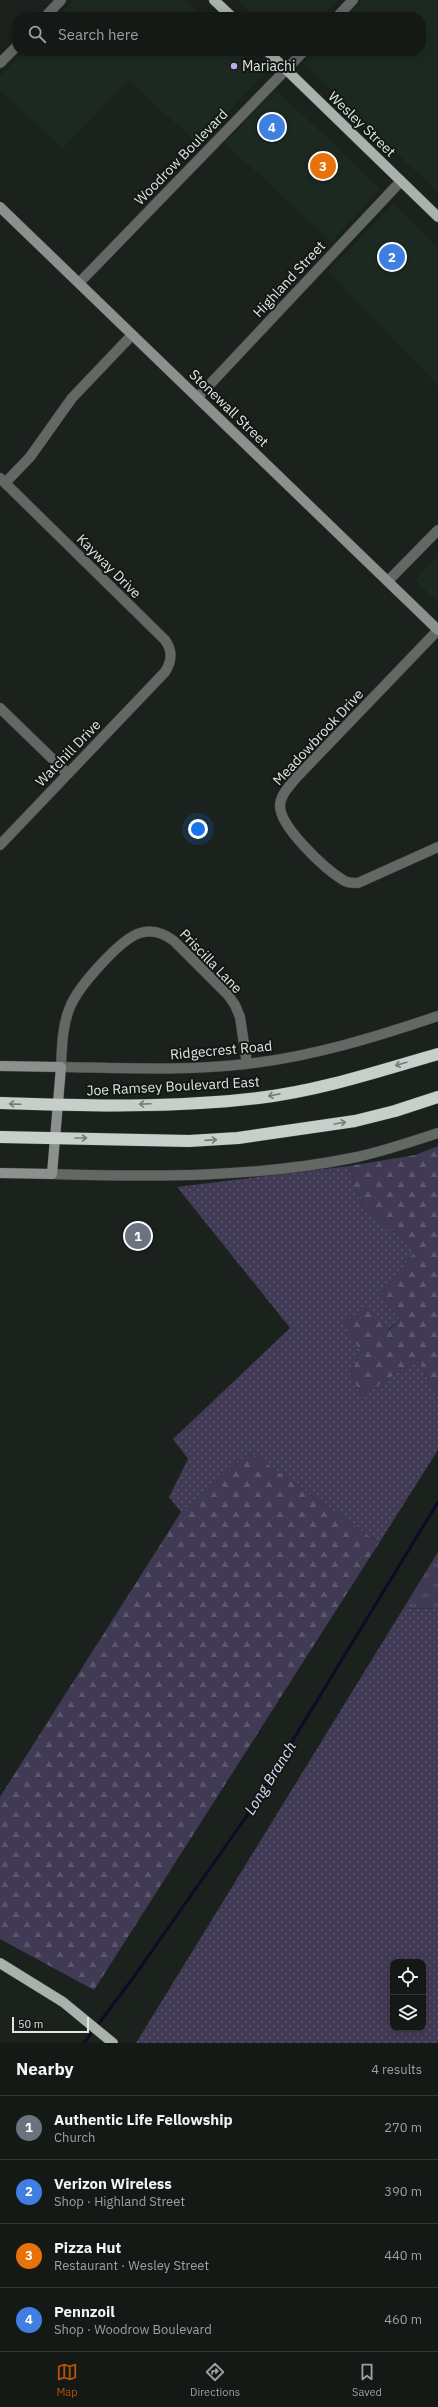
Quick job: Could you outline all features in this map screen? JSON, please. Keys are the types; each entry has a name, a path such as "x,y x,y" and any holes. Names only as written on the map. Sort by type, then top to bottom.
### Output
{"highway":[{"name":"Joe Ramsey Boulevard East","path":"0,1103 58,1105 202,1102 259,1098 330,1085 438,1054"},
{"path":"0,1137 189,1142 238,1138 355,1121 395,1111 438,1097"}],"main road":[{"path":"214,0 227,12"},
{"name":"Wesley Street","path":"272,56 438,217"},
{"path":"0,1963 63,2002 113,2043"}],"street":[{"path":"50,12 61,0"},
{"path":"342,12 353,0"},
{"path":"0,63 12,51"},
{"name":"Woodrow Boulevard","path":"79,283 299,56"},
{"name":"Highland Street","path":"198,397 401,180"},
{"name":"Stonewall Street","path":"0,207 438,630"},
{"path":"3,481 30,457 72,398 132,335"},
{"name":"Kayway Drive","path":"3,481 165,640 169,646 171,658 169,666 156,681"},
{"path":"388,581 438,530"},
{"name":"Meadowbrook Drive","path":"438,630 295,779 281,797 280,807 288,826 302,843 334,873 349,883 358,883 438,847"},
{"name":"Watchill Drive","path":"0,845 156,681"},
{"path":"0,708 68,774"},
{"name":"Priscilla Lane","path":"52,1174 64,1032 74,999 98,968 129,938 147,932 167,935 228,995 240,1017 247,1064"},
{"name":"Ridgecrest Road","path":"0,1066 157,1069 247,1064 280,1059 352,1042 438,1016"},
{"path":"0,1173 194,1176 280,1170 358,1157 438,1133"}],"shaded area":[{"path":"74,0 185,0 198,12 62,12"},
{"path":"238,0 338,0 326,12 250,12"},
{"path":"363,0 438,0 438,193 303,63 309,56 426,56 426,12 352,12"},
{"path":"19,56 243,56 263,75 198,144 128,80 63,149 0,90 0,76"},
{"path":"276,89 380,189 331,242 225,143"},
{"path":"393,204 438,248 438,386 328,271"},
{"path":"438,556 438,602 415,580"}],"green space":[{"path":"438,1146 438,1395 417,1360 362,1396 350,1373 361,1351 342,1323 368,1306 389,1330 400,1320 381,1295 416,1250 362,1207 349,1166 415,1155"},
{"path":"349,1166 362,1207 416,1250 381,1295 400,1320 361,1351 350,1373 362,1396 417,1360 438,1395 438,1450 379,1543 250,1452 181,1512 169,1497 188,1459 173,1439 290,1328 177,1187"},
{"path":"250,1452 379,1543 94,1990 0,1939 0,1797 181,1512"},
{"path":"438,1552 438,1608 403,1609"},
{"path":"438,1608 438,2043 136,2043 403,1609"}],"waterway":[{"name":"Long Branch","path":"84,2043 133,1978 246,1817 438,1502"}],"place":[{"name":"Mariachi","path":"234,66"},
{"name":"Pennzoil","path":"272,127"},
{"name":"Pizza Hut","path":"323,166"},
{"name":"Verizon Wireless","path":"392,257"},
{"name":"Authentic Life Fellowship","path":"138,1236"}]}
